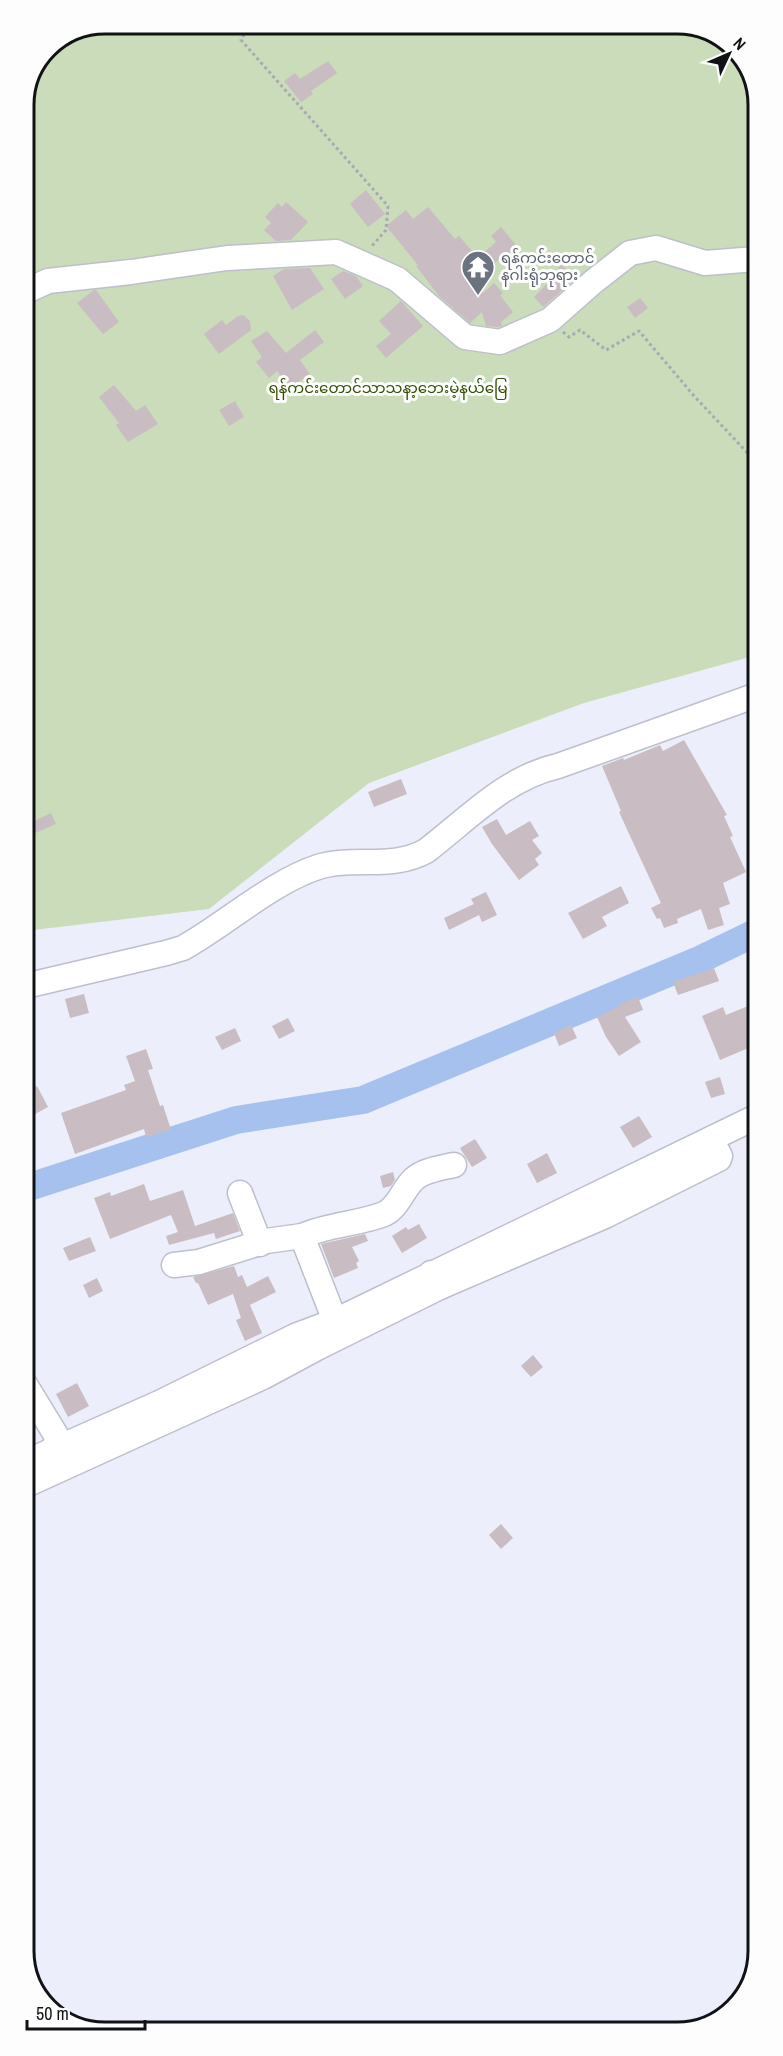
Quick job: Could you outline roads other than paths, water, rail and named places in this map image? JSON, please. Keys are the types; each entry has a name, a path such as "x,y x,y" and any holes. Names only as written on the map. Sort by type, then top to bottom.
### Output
{"street":[{"path":"35,287 48,281 227,258 336,252 397,279 465,337 500,342 550,320 630,253 656,248 705,263 748,260"},
{"path":"35,984 183,948 289,880 317,867 346,862 386,863 413,858 426,851 503,789 529,775 748,698"},
{"path":"34,1458 312,1339 715,1146 748,1123"},
{"path":"174,1265 200,1262 260,1245 266,1241 302,1236 319,1229 384,1214 395,1204 413,1179 454,1165"},
{"path":"240,1193 260,1245"},
{"path":"302,1236 335,1321"},
{"path":"34,1481 263,1377 335,1321 435,1280"},
{"path":"34,1400 56,1435 57,1442 52,1450"}],"waterway":[{"path":"34,1185 236,1120 363,1100 697,961 748,936"}],"place":[{"name":"ရန်ကင်းတောင် နဂါးရုံဘုရား","path":"478,296"}],"park label":[{"name":"ရန်ကင်းတောင်သာသနာ့ဘေးမဲ့နယ်မြေ","path":"388,388"}]}
